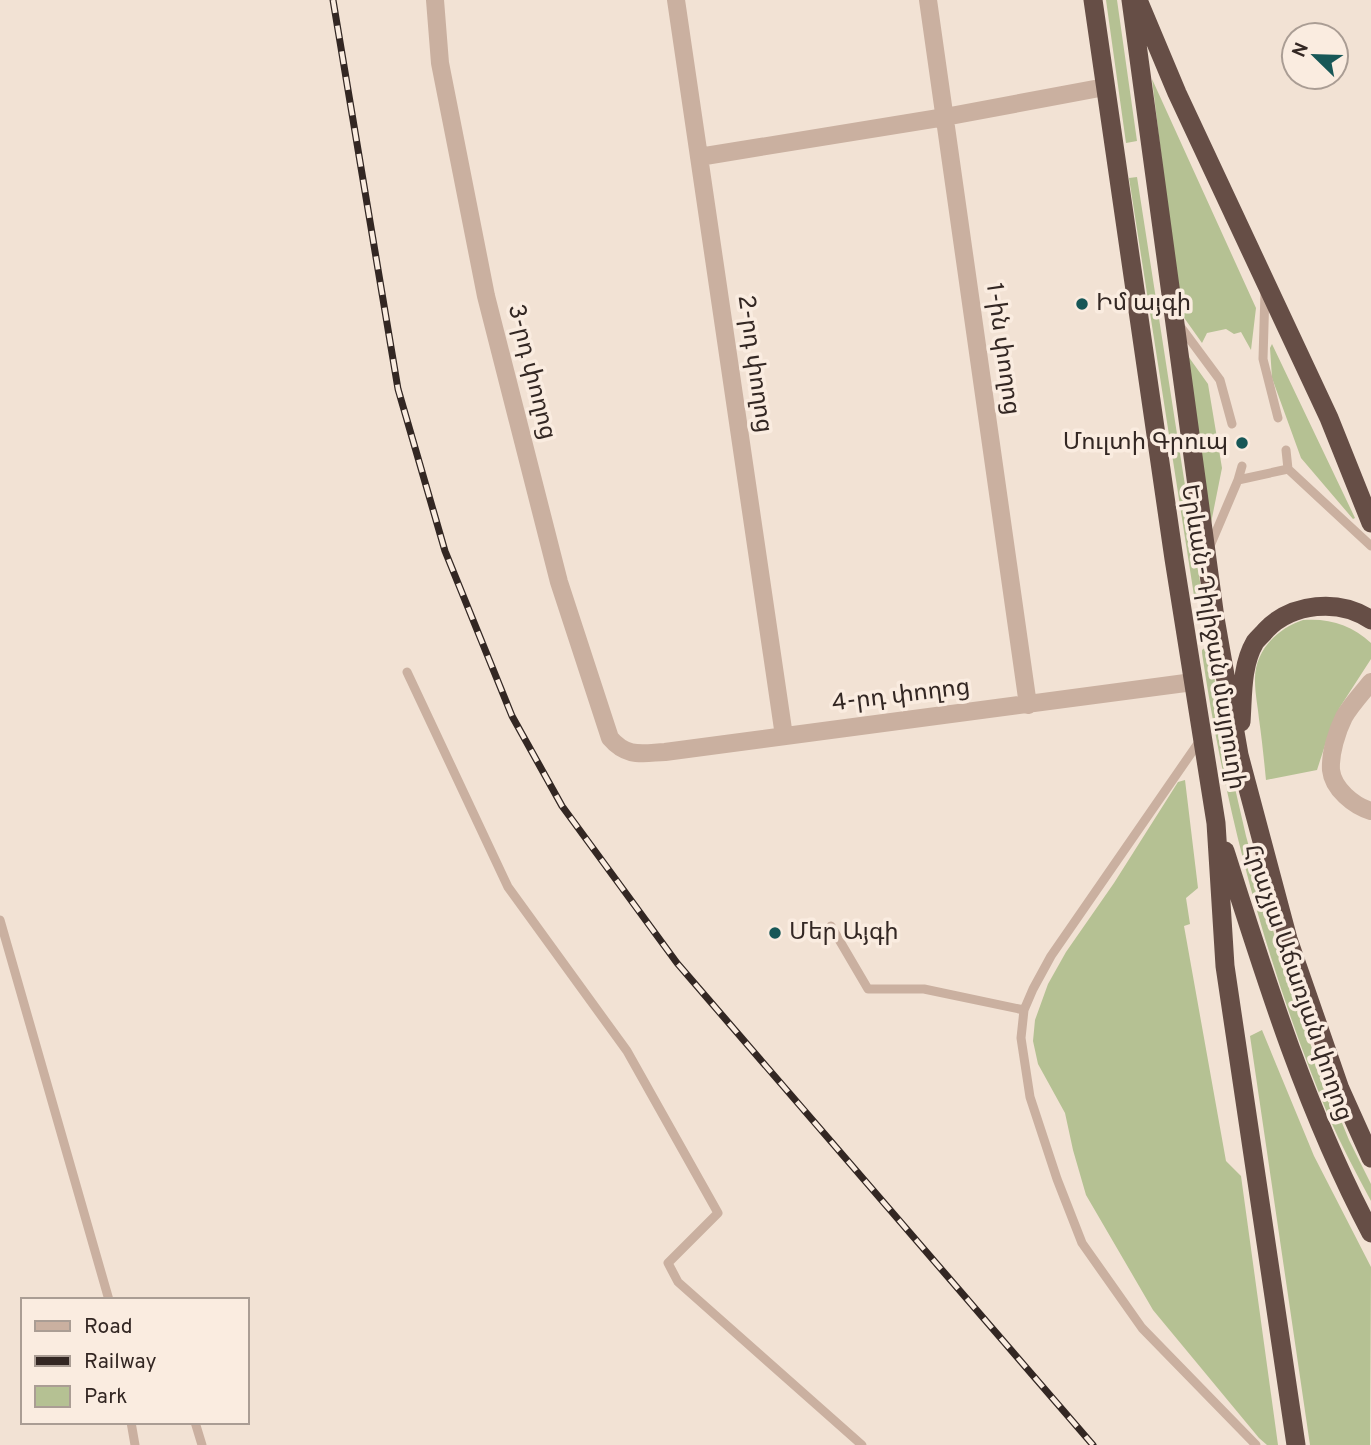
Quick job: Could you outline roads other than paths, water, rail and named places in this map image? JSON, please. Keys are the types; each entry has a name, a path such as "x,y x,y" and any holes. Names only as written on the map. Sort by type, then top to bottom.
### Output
{"highway":[{"name":"Երևան-Դիլիջան մայրուղի","path":"1093,0 1201,739 1216,823"},
{"name":"Երևան-Դիլիջան մայրուղի","path":"1131,0 1215,618 1239,755"},
{"path":"1138,0 1177,93 1329,418 1371,523"},
{"path":"1117,164 1124,155 1133,151 1143,153 1152,160"},
{"path":"1239,755 1244,670 1255,642 1276,620 1296,610 1318,606 1343,608 1371,620"},
{"path":"1184,621 1192,630 1202,631 1210,627 1215,618"},
{"name":"Հրաչյա Աճառյան փողոց","path":"1239,755 1288,939 1340,1088 1371,1158"},
{"path":"1216,823 1225,966 1296,1445"},
{"name":"Հրաչյա Աճառյան փողոց","path":"1216,823 1268,989 1305,1089 1371,1233"}],"street":[{"name":"3-րդ փողոց","path":"435,0 440,63 486,296 559,582 610,738 617,746"},
{"name":"2-րդ փողոց","path":"676,0 784,736"},
{"name":"1-ին փողոց","path":"928,0 1028,705"},
{"path":"699,157 945,117 1105,87"},
{"name":"4-րդ փողոց","path":"617,746 626,752 665,752 1193,682"},
{"path":"1371,682 1346,714 1335,740 1331,771 1345,796 1361,808 1371,811"}],"lane":[{"path":"1265,283 1263,359 1278,418"},
{"path":"1175,319 1220,380 1232,424"},
{"path":"1286,450 1288,469 1371,546"},
{"path":"1206,554 1242,466"},
{"path":"1238,480 1288,469"},
{"path":"407,672 508,887 627,1051 718,1213 668,1263 678,1282 862,1445"},
{"path":"1201,739 1051,956 1024,1010 1021,1038 1030,1097 1082,1243 1142,1328 1256,1445"},
{"path":"0,920 109,1298"},
{"path":"831,926 868,989 924,989 1024,1010"},
{"path":"131,1424 135,1445"},
{"path":"196,1424 202,1445"}],"railway":[{"path":"333,0 398,389 445,551 512,716 562,806 677,963 1093,1445"}],"place":[{"name":"Իմ այգի","path":"1082,304"},
{"name":"Մուլտի Գրուպ","path":"1242,443"},
{"name":"Մեր Այգի","path":"775,933"}]}
